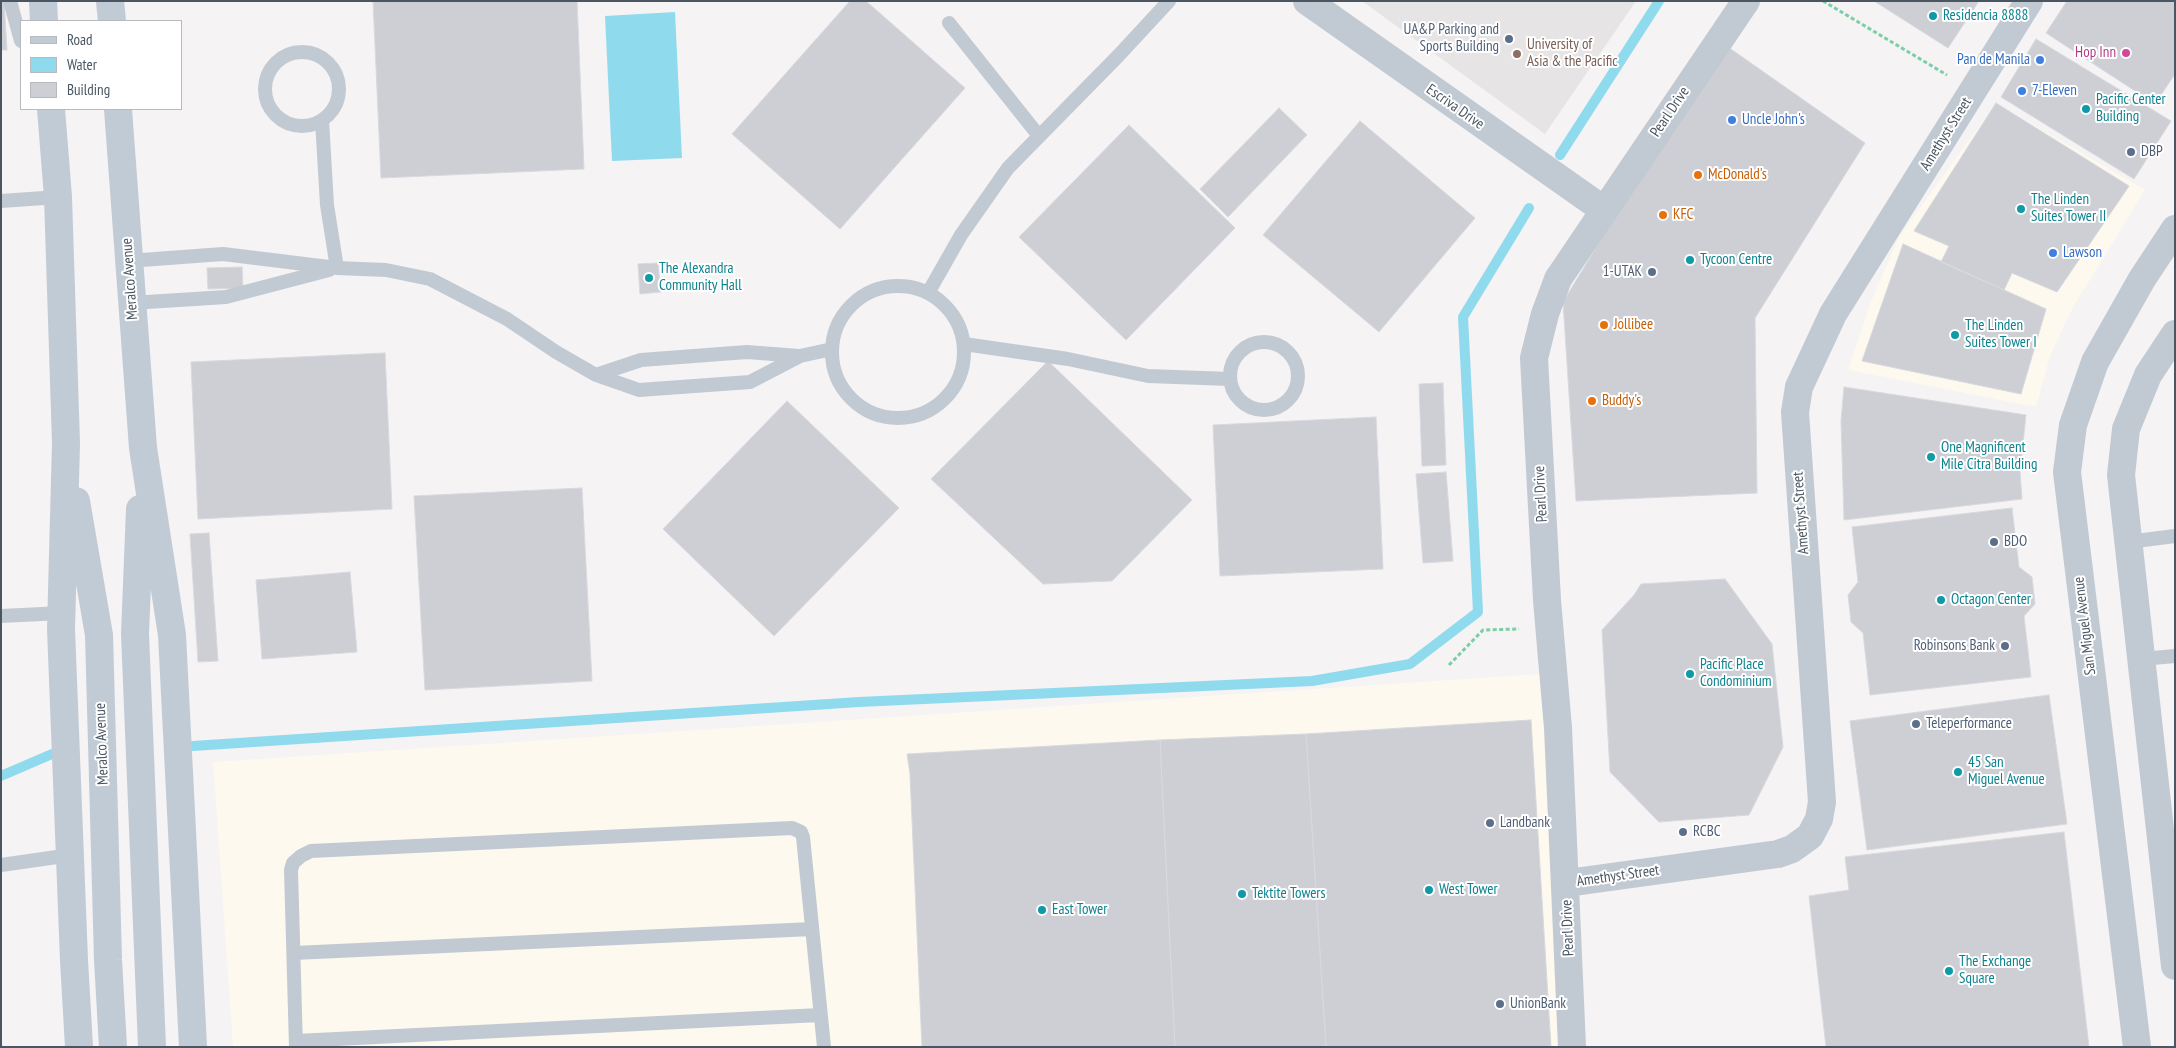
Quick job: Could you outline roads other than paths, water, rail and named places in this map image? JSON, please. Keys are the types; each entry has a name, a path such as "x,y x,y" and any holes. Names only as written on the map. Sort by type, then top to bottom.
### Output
{"main road":[{"path":"43,1 44,20"},
{"path":"110,1 112,20"},
{"name":"Meralco Avenue","path":"51,110 58,197 66,443 62,614 79,1047"},
{"name":"Meralco Avenue","path":"118,110 143,448 172,635 193,1047"},
{"name":"Meralco Avenue","path":"66,443 100,635 108,960 113,1047"},
{"name":"Meralco Avenue","path":"143,448 134,634 152,1047"}],"street":[{"name":"Escriva Drive","path":"1306,1 1604,210"},
{"name":"Pearl Drive","path":"1572,1047 1567,883 1558,728 1549,629 1534,358 1545,314 1558,279 1746,1"},
{"name":"Amethyst Street","path":"1567,883 1778,854 1792,849 1810,836 1819,819 1822,802 1795,412 1798,386 1834,314 2029,1"},
{"name":"San Miguel Avenue","path":"2137,1047 2067,472 2073,425 2095,362 2142,279 2175,230"},
{"path":"2175,334 2148,375 2126,429 2120,475 2175,966"}],"lane":[{"path":"10,1 20,37"},
{"path":"928,293 961,235 1008,168 1168,1"},
{"path":"949,23 1039,136"},
{"path":"297,52 311,52 324,58 334,69 339,90 331,112 322,120 305,125 287,122 276,115 269,106 265,92 266,78 273,66 284,57 297,52"},
{"path":"322,120 327,205 337,268"},
{"path":"1,201 58,197"},
{"path":"128,261 223,254 337,268 386,270 430,279 507,319 556,352 596,375 639,390 750,382 800,356 832,349"},
{"path":"131,303 226,297 337,268"},
{"path":"885,287 907,287 928,293 946,306 958,324 964,344 963,366 955,386 940,403 922,414 900,418 878,415 859,406 844,391 834,371 832,349 836,328 847,309 864,295 885,287"},
{"path":"1262,342 1274,343 1285,349 1294,358 1298,370 1298,383 1292,396 1282,406 1268,410 1254,409 1242,402 1233,392 1230,379 1231,365 1238,353 1249,345 1262,342"},
{"path":"964,344 1068,359 1148,376 1230,379"},
{"path":"596,375 641,360 747,352 800,356"},
{"path":"2128,542 2175,536"},
{"path":"1,616 62,614"},
{"path":"2141,658 2175,656"},
{"path":"820,1015 296,1044 291,870 293,863 312,852 792,828 801,832 802,836 824,1047"},
{"path":"1,865 70,855"},
{"path":"294,953 812,929"}],"water":[{"path":"675,12 682,158 612,161 605,16"}],"waterway":[{"path":"1560,155 1659,1"},
{"path":"193,746 859,702 1312,681 1410,664 1478,612 1463,317 1529,208"},
{"path":"1,776 52,754"}],"place":[{"name":"Residencia 8888","path":"1933,16"},
{"name":"UA&P Parking and Sports Building","path":"1509,39"},
{"name":"Hop Inn","path":"2126,53"},
{"name":"University of Asia & the Pacific","path":"1517,54"},
{"name":"Pan de Manila","path":"2040,60"},
{"name":"7-Eleven","path":"2022,91"},
{"name":"Pacific Center Building","path":"2086,109"},
{"name":"Uncle John's","path":"1732,120"},
{"name":"DBP","path":"2131,152"},
{"name":"McDonald's","path":"1698,175"},
{"name":"The Linden Suites Tower II","path":"2021,209"},
{"name":"KFC","path":"1663,215"},
{"name":"Lawson","path":"2053,253"},
{"name":"Tycoon Centre","path":"1690,260"},
{"name":"1-UTAK","path":"1652,272"},
{"name":"The Alexandra Community Hall","path":"649,278"},
{"name":"Jollibee","path":"1604,325"},
{"name":"The Linden Suites Tower I","path":"1955,335"},
{"name":"Buddy's","path":"1592,401"},
{"name":"One Magnificent Mile Citra Building","path":"1931,457"},
{"name":"BDO","path":"1994,542"},
{"name":"Octagon Center","path":"1941,600"},
{"name":"Robinsons Bank","path":"2005,646"},
{"name":"Pacific Place Condominium","path":"1690,674"},
{"name":"Teleperformance","path":"1916,724"},
{"name":"45 San Miguel Avenue","path":"1958,772"},
{"name":"Landbank","path":"1490,823"},
{"name":"RCBC","path":"1683,832"},
{"name":"West Tower","path":"1429,890"},
{"name":"Tektite Towers","path":"1242,894"},
{"name":"East Tower","path":"1042,910"},
{"name":"The Exchange Square","path":"1949,971"},
{"name":"UnionBank","path":"1500,1004"}]}
